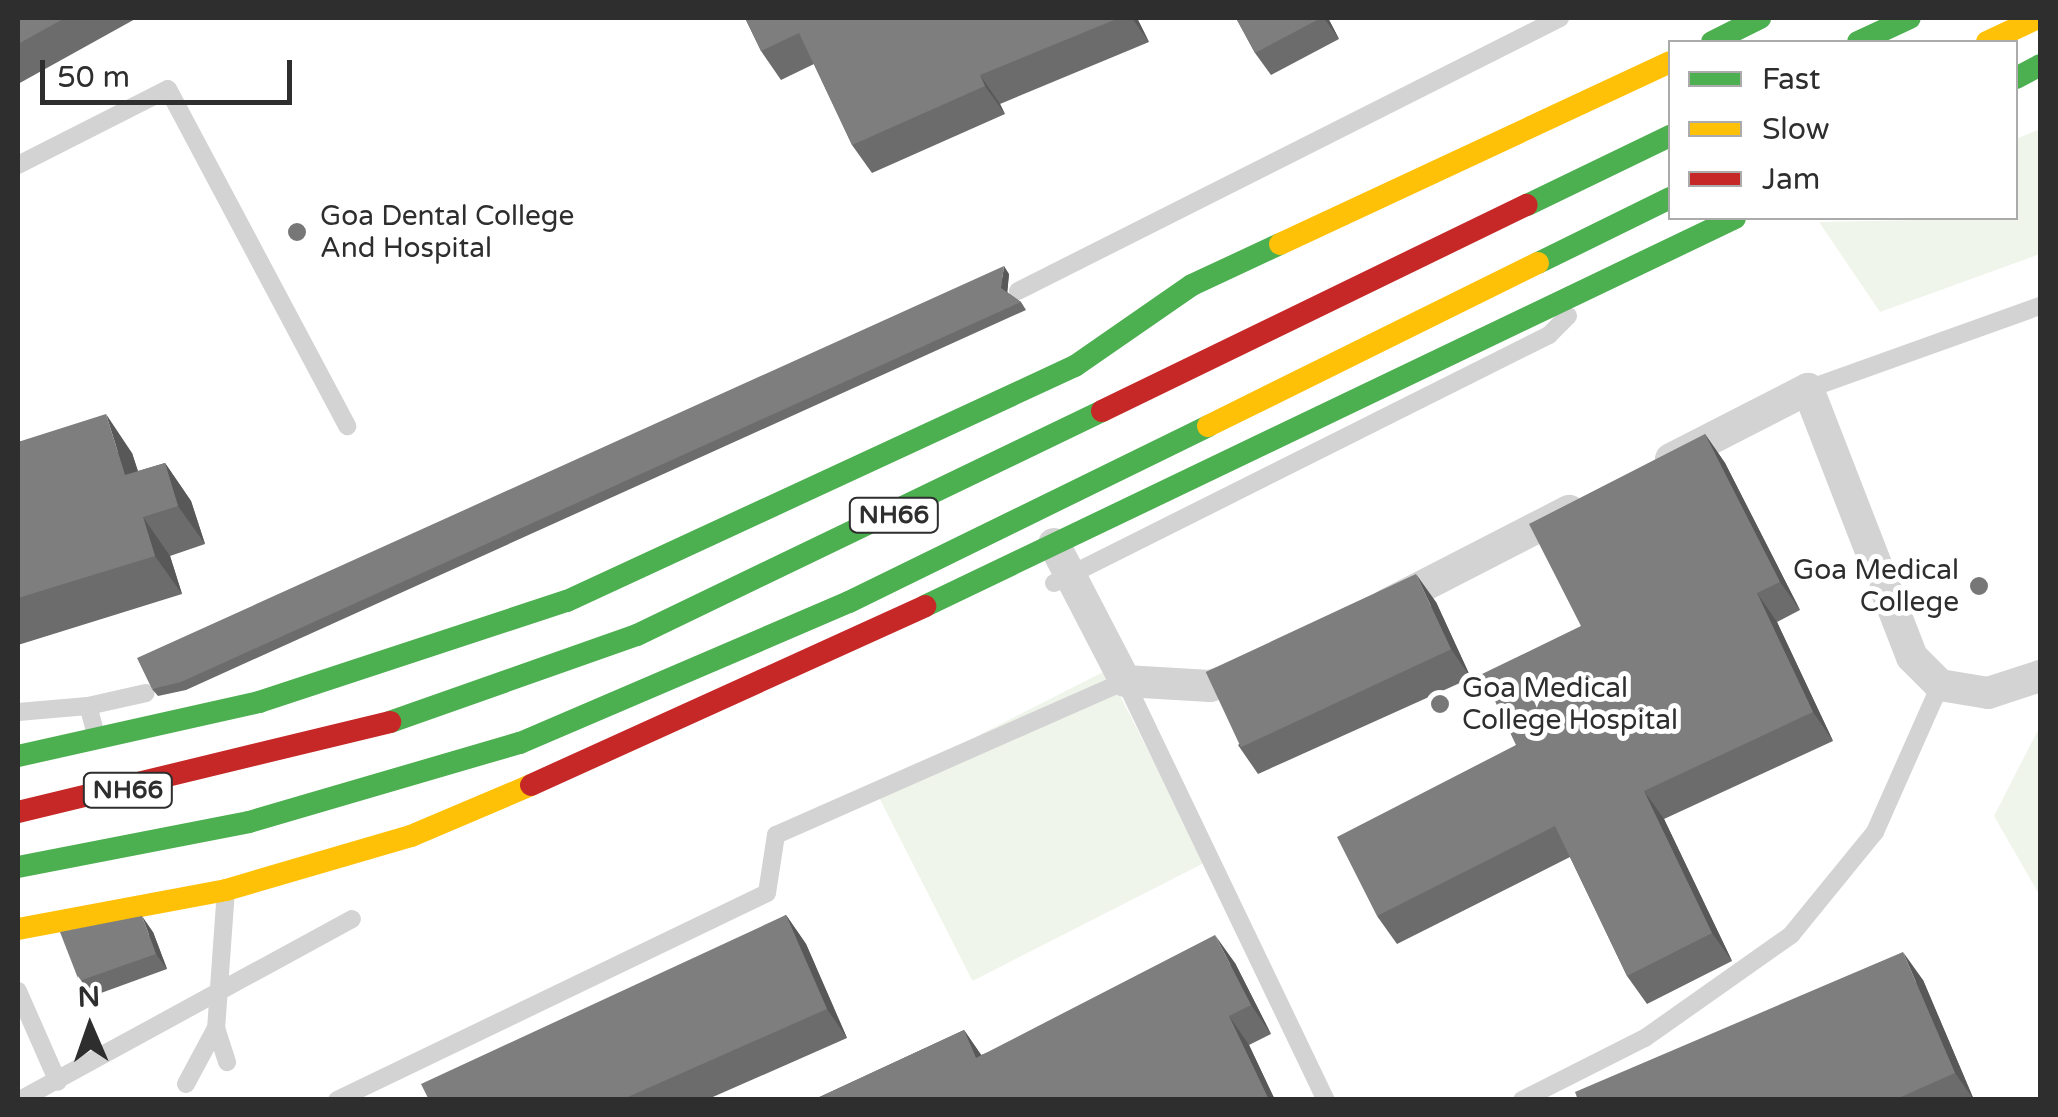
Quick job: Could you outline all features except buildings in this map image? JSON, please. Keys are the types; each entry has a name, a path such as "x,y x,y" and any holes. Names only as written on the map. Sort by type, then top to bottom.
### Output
{"main road":[{"path":"1862,40 1910,18"},
{"path":"1992,40 2038,18"},
{"path":"1716,40 1754,19"},
{"path":"18,756 97,740 411,656 715,538 1075,366 1192,285 1668,63"},
{"path":"2018,77 2040,65"},
{"name":"NH66","path":"18,812 202,774 420,715 637,635 1668,137"},
{"name":"NH66","path":"18,867 77,860 249,822 446,768 672,682 1668,199"},
{"path":"18,929 226,890 411,836 701,713 1732,220"}],"street":[{"path":"1631,479 1808,388 1912,657 1940,685 1988,694 2040,676"},
{"path":"1348,624 1596,498"},
{"path":"1054,544 1064,578 1125,681 1210,686 1278,661"}],"lane":[{"path":"1018,291 1560,18"},
{"path":"18,165 168,89 347,426"},
{"path":"1064,578 1549,335 1596,287"},
{"path":"1808,388 2040,306"},
{"path":"338,1100 766,894 776,835 1125,681 1326,1100"},
{"path":"1522,1100 1645,1038 1791,934 1875,832 1940,685"},
{"path":"18,712 88,706 146,692"},
{"path":"88,706 97,740"},
{"path":"226,890 216,1028 227,1062"},
{"path":"20,1100 216,997 352,919"},
{"path":"18,991 58,1082"},
{"path":"186,1084 216,1028"}],"shaded area":[{"path":"2040,129 2040,254 1880,312 1819,222 2018,220 2018,138"},
{"path":"1107,670 1205,862 973,981 874,788"},
{"path":"2040,726 2040,896 1994,816"}],"traffic: fast":[{"path":"1716,40 1760,18"},
{"path":"1862,40 1910,18"},
{"path":"2018,77 2040,65"},
{"path":"1527,205 1668,137"},
{"path":"1538,263 1668,199"},
{"path":"925,606 1731,220"},
{"path":"18,756 259,702 567,601 1075,366 1192,285 1280,244"},
{"path":"390,722 637,635 1102,411"},
{"path":"18,867 249,822 520,743 849,602 1208,426"}],"traffic: slow":[{"path":"1991,40 2038,18"},
{"path":"1280,244 1668,63"},
{"path":"1208,426 1538,263"},
{"path":"18,929 226,890 411,836 531,785"}],"traffic: jam":[{"path":"1102,411 1527,205"},
{"path":"531,785 925,606"},
{"path":"18,812 390,722"}],"place":[{"name":"Goa Dental College And Hospital","path":"297,232"},
{"name":"Goa Medical College","path":"1979,586"},
{"name":"Goa Medical College Hospital","path":"1440,704"}]}
